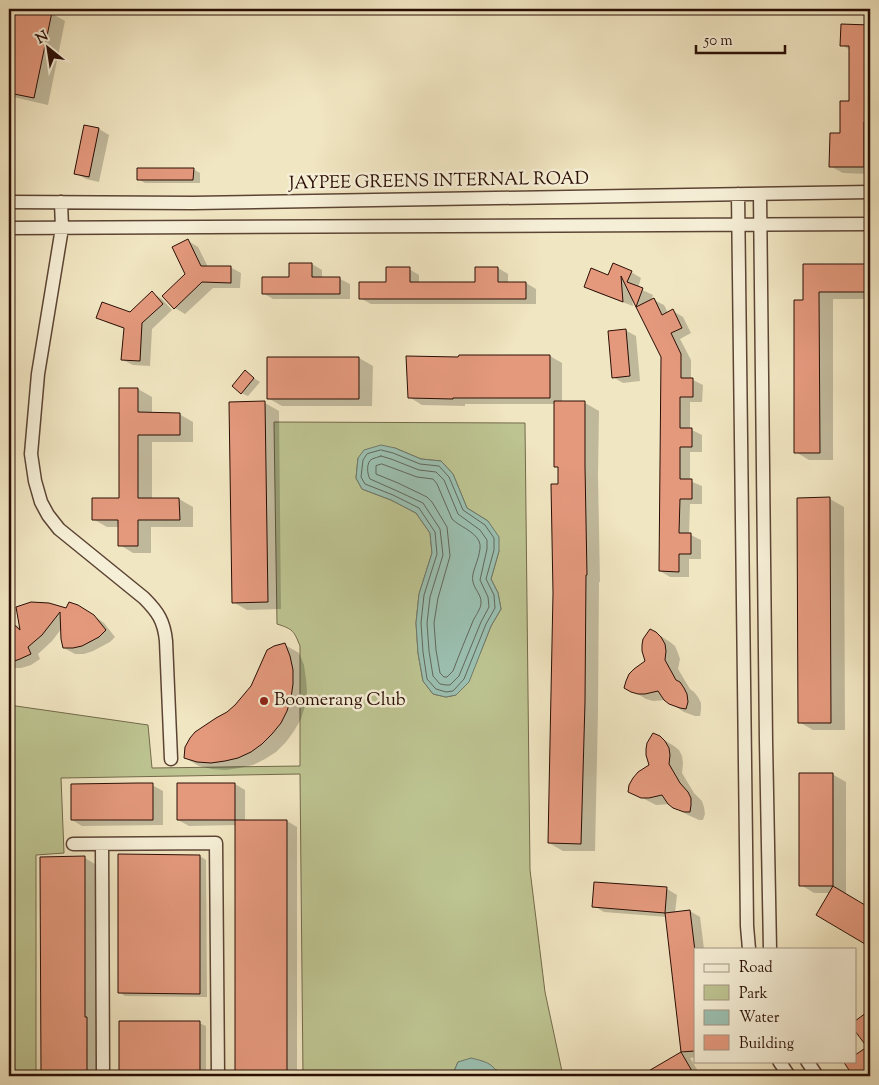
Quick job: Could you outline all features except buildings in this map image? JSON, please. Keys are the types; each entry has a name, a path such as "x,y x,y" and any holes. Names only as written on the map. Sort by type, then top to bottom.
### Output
{"street":[{"name":"JAYPEE GREENS INTERNAL ROAD","path":"9,202 193,203 870,192"},
{"path":"738,194 747,926 749,948"},
{"path":"760,194 770,948"},
{"path":"61,202 62,228 38,374 31,454 35,481 41,502 59,529 144,598 155,609 165,627 171,759"},
{"path":"9,228 870,224"},
{"path":"73,844 216,842 218,1076"},
{"path":"102,844 103,1076"},
{"path":"747,866 768,866"},
{"path":"780,1062 789,1076"},
{"path":"808,1062 817,1076"}],"green space":[{"path":"274,422 525,423 530,870 545,992 563,1076 498,1076 497,1070 458,1062 452,1076 303,1076 300,774 61,778 64,853 36,855 36,1076 9,1076 9,705 148,725 152,768 300,766 300,646 292,631 277,624","holes":["395,448 421,459 441,461 453,474 467,508 488,521 499,551 491,579 498,593 501,609 491,626 481,651 456,695 446,697 433,694 423,681 418,653 416,623 419,594 432,553 430,533 416,513 391,500 362,489 356,478 358,458"]}],"water":[{"path":"381,445 395,448 421,459 441,461 453,474 467,508 488,521 499,537 499,551 491,579 498,593 501,609 491,626 469,682 456,695 446,697 433,694 423,681 418,653 416,623 419,594 432,553 430,533 416,513 391,500 362,489 356,478 358,458 364,450"},
{"path":"471,1058 491,1065 498,1076 452,1076 458,1062"}],"place":[{"name":"Boomerang Club","path":"264,701"}]}
